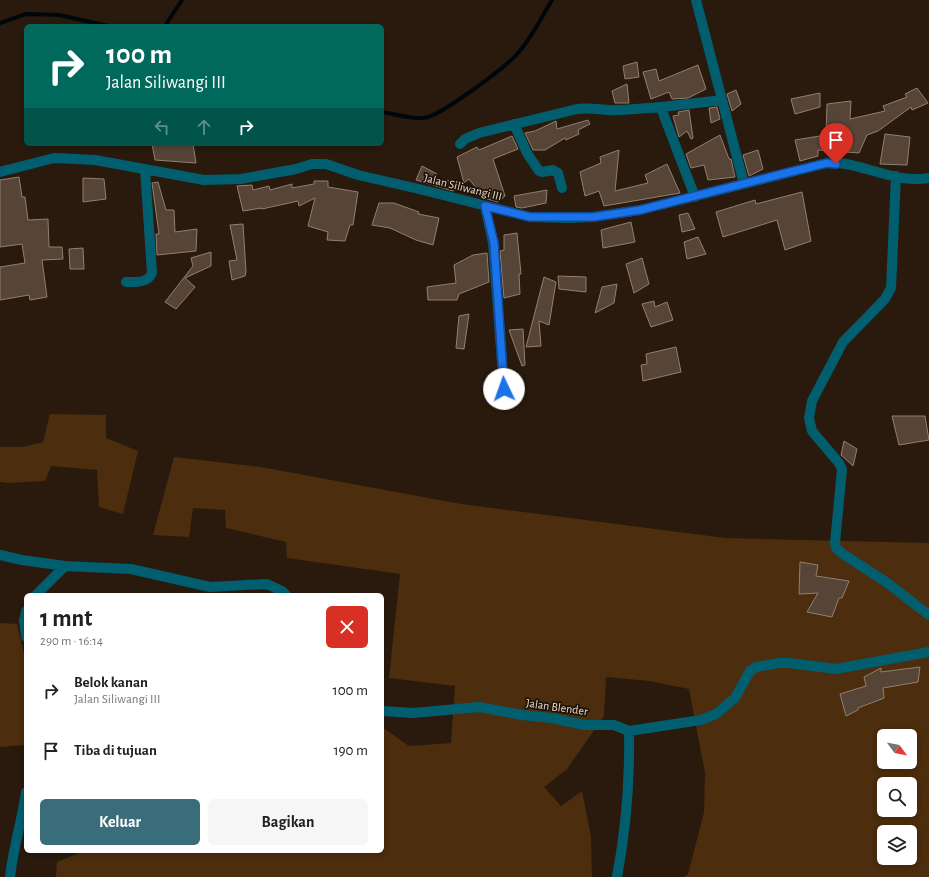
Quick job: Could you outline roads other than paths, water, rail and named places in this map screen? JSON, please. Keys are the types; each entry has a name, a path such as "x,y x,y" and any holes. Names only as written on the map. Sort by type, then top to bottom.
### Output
{"street":[{"path":"696,0 744,184"},
{"path":"460,144 472,135 577,109 603,111 661,108 722,100"},
{"path":"661,108 695,197"},
{"path":"514,124 527,153 539,170 542,172 553,170 558,173 562,188"},
{"name":"Jalan Siliwangi III","path":"0,172 54,158 95,160 204,180 241,179 296,169 312,164 326,164 358,175 530,217 593,217 640,210 827,163 845,164 882,174 918,180 929,178"},
{"path":"126,282 144,281 150,278 152,273 145,169"},
{"path":"896,176 891,288 885,299 843,342 812,401 809,410 809,418 812,432 839,463 842,469 835,543 836,548 886,582 928,616"},
{"path":"485,206 494,243 504,389"},
{"path":"0,555 22,560 65,566 131,569 210,587 267,584 282,590 284,593"},
{"path":"38,593 65,566"},
{"path":"617,877 625,830 629,761 629,731 701,720 716,714 735,698 750,671 756,667 779,663 836,669 929,652"},
{"name":"Jalan Blender","path":"384,711 413,713 479,707 522,715 551,718 585,725 614,725 629,731"},
{"path":"10,877 12,855 24,805"}],"waterway":[{"path":"166,24 182,0"},
{"path":"384,112 408,117 424,118 457,101 487,80 517,54 531,35 552,0"},
{"path":"0,23 26,14 59,15 99,24"}]}
